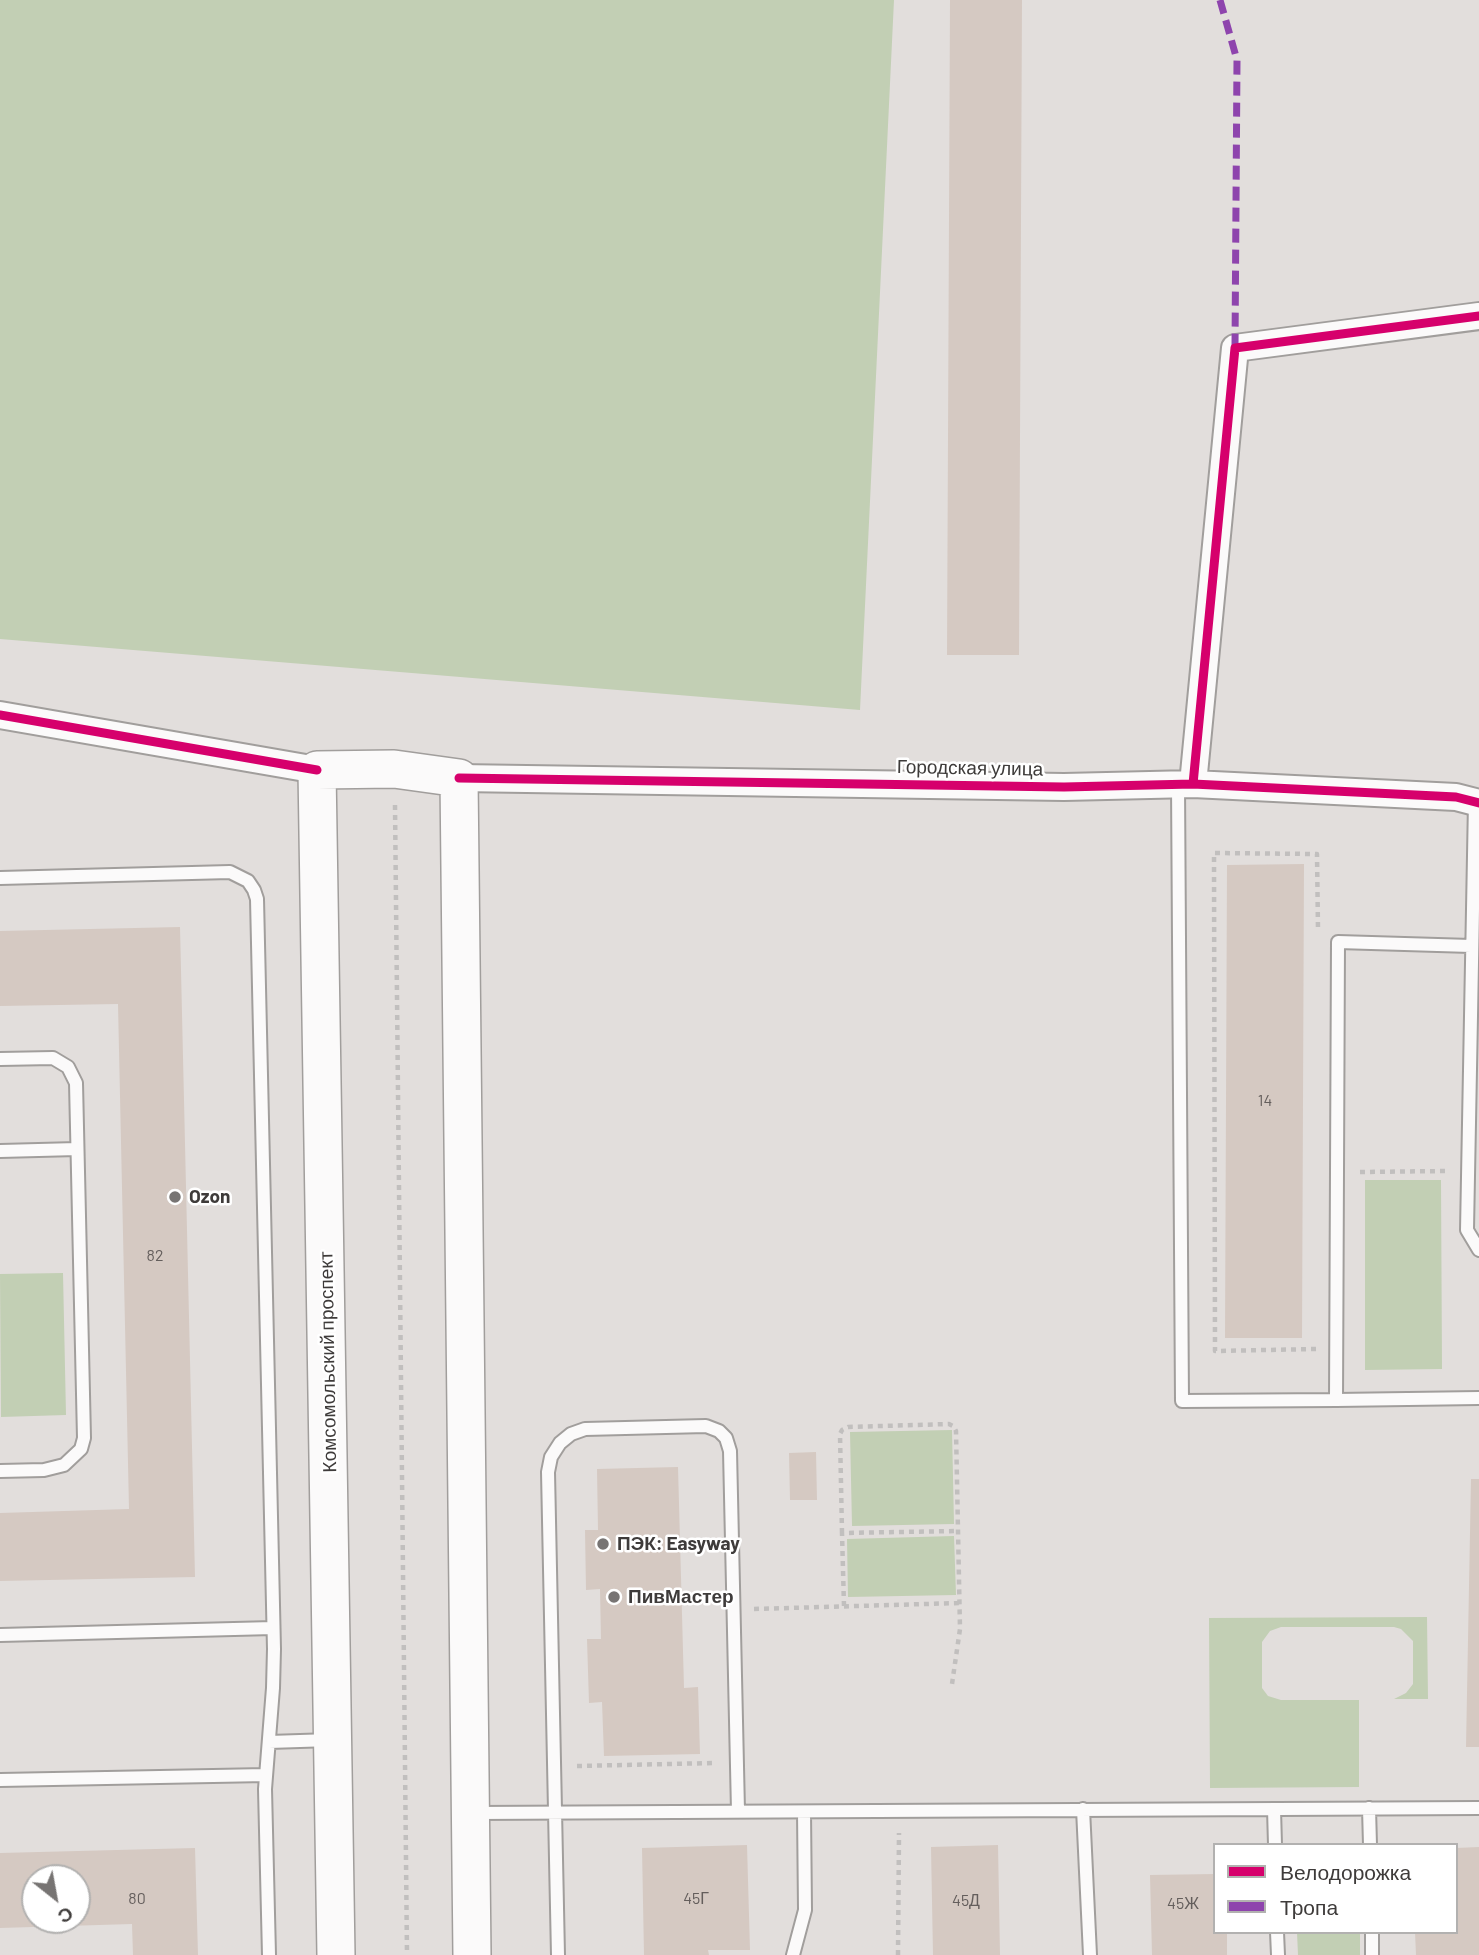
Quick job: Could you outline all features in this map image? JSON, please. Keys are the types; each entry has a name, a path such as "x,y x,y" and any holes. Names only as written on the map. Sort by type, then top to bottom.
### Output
{"main road":[{"name":"Городская улица","path":"317,770 394,769 459,778"},
{"name":"Комсомольский проспект","path":"317,770 336,1955"},
{"path":"459,778 472,1955"}],"street":[{"path":"1186,784 1235,348 1479,316"},
{"path":"0,715 317,770"},
{"name":"Городская улица","path":"459,778 1075,787 1186,784 1456,797 1477,802"}],"lane":[{"path":"1186,784 1182,1401 1479,1398"},
{"path":"1477,802 1468,1171 1473,1230 1479,1251"},
{"path":"0,878 230,872 248,881 257,899 273,1628 273,1688 265,1774 269,1955"},
{"path":"1336,1400 1338,943 1474,954"},
{"path":"0,1059 52,1058 68,1067 76,1083 84,1438 81,1448 64,1465 44,1470 0,1471"},
{"path":"0,1151 77,1149"},
{"path":"558,1955 548,1472 551,1457 560,1443 571,1434 585,1429 706,1426 719,1431 726,1438 730,1451 738,1811"},
{"path":"0,1635 273,1628"},
{"path":"269,1741 334,1740"},
{"path":"0,1780 265,1774"},
{"path":"1369,1808 1370,1843"},
{"path":"470,1813 1479,1808"},
{"path":"1083,1809 1090,1955"},
{"path":"1274,1809 1275,1843"},
{"path":"793,1955 805,1910 804,1812"},
{"path":"1277,1934 1278,1955"},
{"path":"1372,1934 1372,1955"}],"path":[{"path":"394,769 407,1955"},
{"path":"1318,1349 1215,1351 1214,853 1317,854 1318,943 1338,943"},
{"path":"1337,1172 1468,1171"},
{"path":"844,1606 842,1430 848,1427 949,1424 956,1431 960,1603 960,1643 952,1684"},
{"path":"842,1533 958,1531"},
{"path":"733,1609 960,1603"},
{"path":"554,1767 737,1762"},
{"path":"898,1955 899,1811"}],"green space":[{"path":"0,0 894,0 860,710 0,639"},
{"path":"1365,1180 1441,1180 1442,1369 1365,1370"},
{"path":"63,1273 66,1415 1,1417 0,1274"},
{"path":"952,1430 954,1524 852,1526 850,1432"},
{"path":"954,1536 956,1595 848,1597 847,1539"},
{"path":"1427,1617 1428,1699 1394,1699 1406,1693 1413,1684 1413,1641 1401,1629 1281,1627 1270,1631 1262,1642 1262,1688 1268,1696 1281,1700 1359,1700 1359,1787 1210,1788 1209,1618"},
{"path":"1297,1934 1360,1934 1360,1955 1298,1955"}],"building":[{"path":"950,0 1022,0 1019,655 947,655"},
{"path":"1304,864 1302,1338 1225,1338 1227,865"},
{"path":"180,927 195,1577 0,1581 0,1513 129,1509 118,1004 0,1006 0,931"},
{"path":"816,1452 817,1500 790,1500 789,1453"},
{"path":"678,1467 684,1688 698,1687 700,1754 604,1756 602,1702 589,1703 587,1639 601,1639 600,1589 586,1590 585,1530 598,1530 597,1469"},
{"path":"1471,1479 1479,1479 1479,1747 1466,1747"},
{"path":"747,1845 750,1950 708,1950 709,1955 644,1955 642,1848"},
{"path":"998,1845 1000,1955 933,1955 931,1847"},
{"path":"1479,1847 1479,1955 1416,1955 1415,1934 1458,1934 1458,1848"},
{"path":"195,1848 198,1955 133,1955 132,1924 91,1925 91,1864 21,1864 21,1927 0,1928 0,1853"},
{"path":"1213,1874 1213,1934 1227,1934 1227,1955 1152,1955 1150,1875"}],"marked path":[{"path":"1220,0 1237,60 1235,348"}],"cycle path":[{"path":"1193,784 1235,348 1479,316"},
{"path":"0,715 317,770"},
{"path":"459,778 1064,787 1193,784 1456,797 1479,803"}],"place":[{"name":"Ozon","path":"175,1197"},
{"name":"ПЭК: Easyway","path":"603,1544"},
{"name":"ПивМастер","path":"614,1597"}]}
